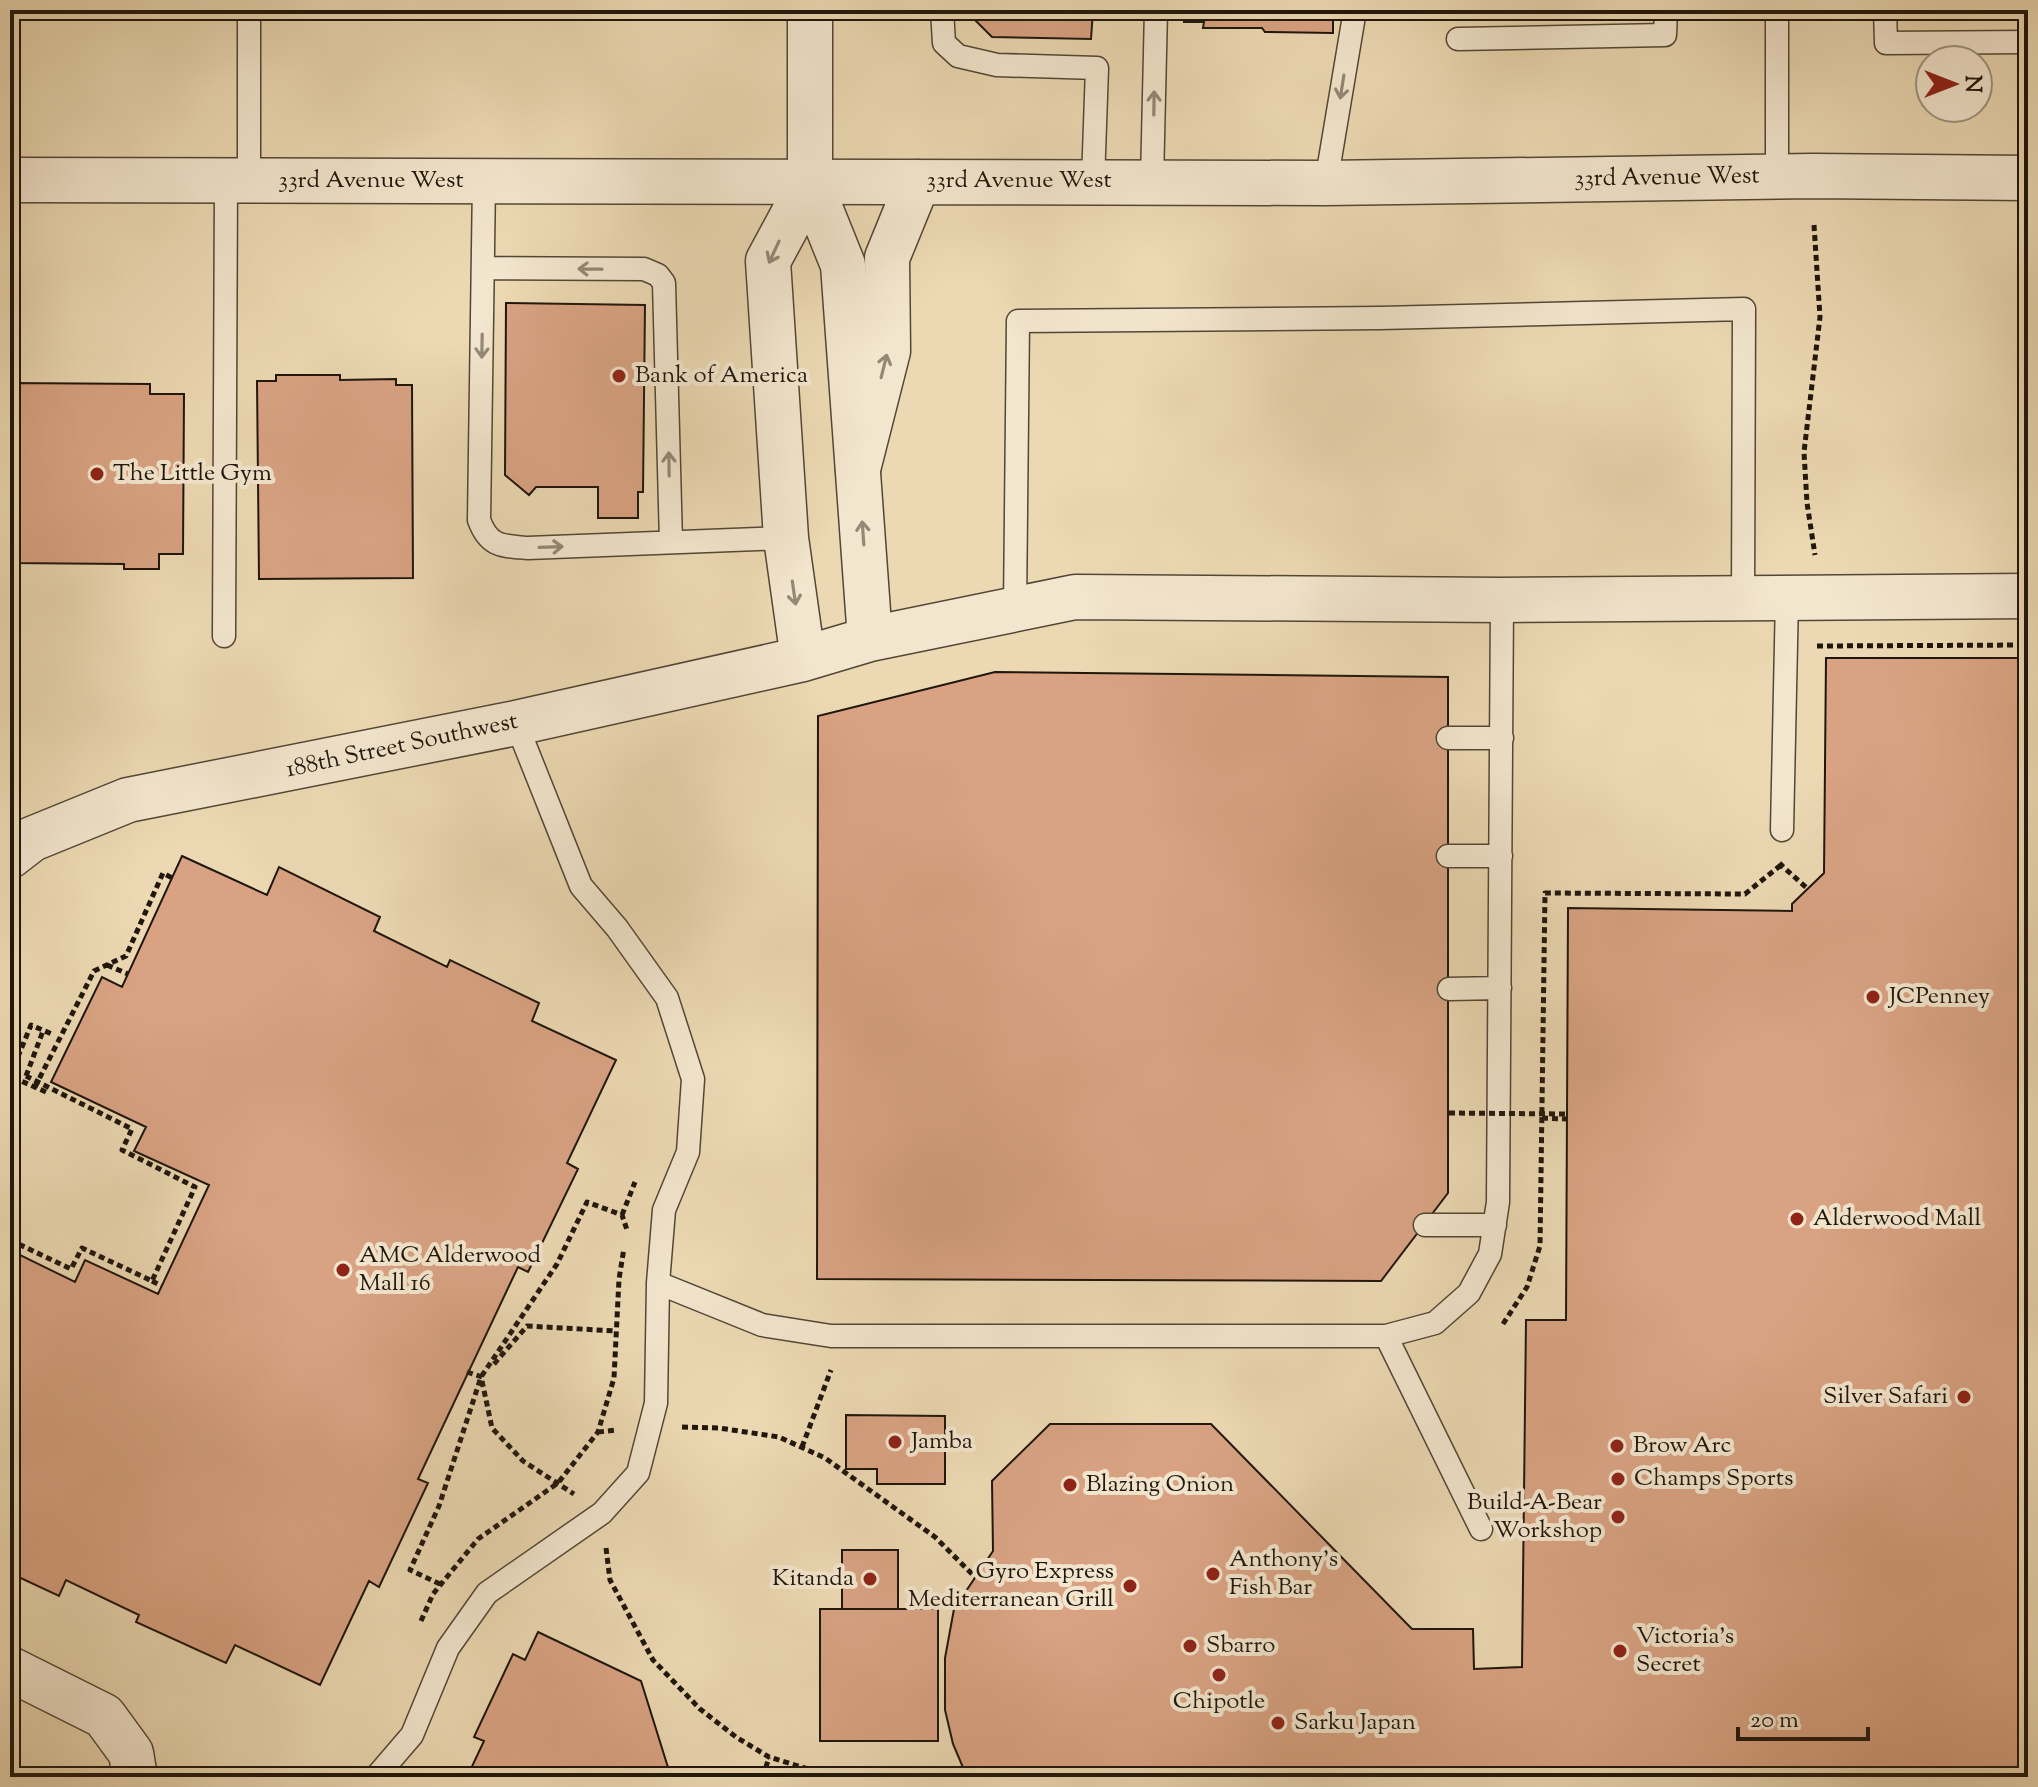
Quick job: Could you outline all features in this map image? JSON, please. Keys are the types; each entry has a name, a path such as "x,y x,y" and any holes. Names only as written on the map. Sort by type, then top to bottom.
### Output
{"street":[{"path":"810,10 810,183 843,265 870,639"},
{"name":"33rd Avenue West","path":"10,180 1326,183 1777,177 2028,178"},
{"path":"858,469 888,351 887,258 918,182"},
{"path":"803,659 786,538 768,261 810,183"},
{"name":"188th Street Southwest","path":"10,856 32,839 128,800 516,723 803,659 870,639 1075,597 1502,600 2028,596"},
{"path":"10,1669 104,1716 131,1753 135,1777"}],"lane":[{"path":"224,636 237,181 249,10"},
{"path":"942,10 944,43 958,56 997,65 1097,68 1093,181"},
{"path":"1152,181 1156,10"},
{"path":"1326,183 1355,10"},
{"path":"1458,39 1665,35 1666,10"},
{"path":"1777,10 1777,177"},
{"path":"1885,10 1886,43 2028,42"},
{"path":"484,182 479,520 484,534 500,546 528,548 786,538"},
{"path":"484,268 644,269 658,275 664,283 671,542"},
{"path":"1015,608 1018,321 1396,318 1744,309 1743,598"},
{"path":"1782,830 1787,597"},
{"path":"658,1283 762,1325 831,1336 1386,1336 1435,1323 1469,1293 1490,1254 1498,1202 1502,600"},
{"path":"376,1777 412,1735 448,1648 487,1593 602,1513 638,1473 656,1403 658,1283 664,1210 688,1152 693,1079 667,998 617,928 581,886 516,723"},
{"path":"1448,738 1502,738"},
{"path":"1448,856 1501,856"},
{"path":"1449,989 1500,988"},
{"path":"1425,1225 1495,1225"},
{"path":"1386,1336 1481,1529"}],"path":[{"path":"1814,225 1820,317 1804,452 1807,503 1816,559"},
{"path":"1817,646 2028,645"},
{"path":"1503,1324 1527,1287 1540,1246 1545,893 1745,894 1781,865"},
{"path":"35,1087 94,971 126,956 163,873 172,878"},
{"path":"107,965 128,974"},
{"path":"46,1092 10,1076 31,1025 54,1035"},
{"path":"43,1031 26,1076 132,1129 122,1150 195,1187 152,1281"},
{"path":"1449,1113 1567,1116 1542,1118"},
{"path":"627,1231 622,1215 635,1182"},
{"path":"440,1584 410,1570 439,1506 481,1377 557,1264 587,1202 622,1215"},
{"path":"10,1240 71,1269 82,1248 162,1286"},
{"path":"421,1621 440,1584 478,1539 558,1483 598,1432 614,1378 619,1279 625,1247"},
{"path":"481,1377 527,1326 616,1331"},
{"path":"467,1372 481,1377"},
{"path":"802,1447 831,1372"},
{"path":"481,1377 492,1428 523,1461 602,1513 610,1580 653,1660 700,1709 736,1737 769,1757 834,1777"},
{"path":"598,1432 651,1426 719,1428 779,1437 825,1458 935,1537 976,1578"},
{"path":"763,1777 769,1757"},
{"path":"956,1777 965,1774"}],"building":[{"path":"974,10 1093,10 1091,39 992,37 974,19"},
{"path":"1184,10 1333,10 1333,33 1203,28 1204,22 1184,22"},
{"path":"1919,10 2028,10 2028,17 1919,17"},
{"path":"506,303 645,305 643,492 638,492 638,518 598,518 598,487 536,487 529,495 505,475"},
{"path":"276,375 340,375 340,380 396,379 396,385 412,385 413,578 259,579 257,381 276,381"},
{"name":"The Little Gym","path":"10,383 150,384 150,394 184,394 183,554 159,554 159,569 124,569 124,564 10,563"},
{"name":"Alderwood Mall","path":"1826,658 2028,658 2028,1777 967,1777 953,1744 945,1710 945,1658 954,1609 993,1551 992,1481 1050,1424 1211,1424 1412,1629 1473,1629 1474,1669 1522,1667 1526,1320 1566,1320 1568,908 1792,911 1792,904 1824,873"},
{"path":"995,672 1448,677 1448,1193 1381,1281 817,1279 818,716"},
{"name":"AMC Alderwood Mall 16","path":"182,856 267,895 279,867 380,917 374,931 447,967 450,960 539,1003 532,1021 616,1060 567,1163 578,1169 528,1272 518,1267 418,1479 428,1483 379,1587 369,1581 320,1685 235,1645 226,1663 136,1622 139,1615 66,1580 59,1596 10,1573 10,1250 75,1282 85,1260 158,1294 209,1185 134,1151 146,1127 51,1082 102,977 122,987"},
{"name":"Jamba","path":"846,1415 945,1416 945,1484 877,1484 877,1469 846,1469"},
{"name":"Kitanda","path":"842,1550 898,1550 898,1609 842,1609"},
{"path":"820,1609 938,1609 938,1741 820,1741"},
{"path":"538,1632 641,1681 671,1777 467,1777 484,1741 474,1737 513,1654 525,1660"}],"place":[{"name":"Bank of America","path":"619,376"},
{"name":"The Little Gym","path":"97,474"},
{"name":"JCPenney","path":"1873,997"},
{"name":"Alderwood Mall","path":"1797,1219"},
{"name":"AMC Alderwood Mall 16","path":"343,1270"},
{"name":"Silver Safari","path":"1964,1397"},
{"name":"Jamba","path":"895,1442"},
{"name":"Brow Arc","path":"1617,1446"},
{"name":"Champs Sports","path":"1618,1479"},
{"name":"Blazing Onion","path":"1070,1485"},
{"name":"Build-A-Bear Workshop","path":"1618,1517"},
{"name":"Anthony's Fish Bar","path":"1213,1574"},
{"name":"Kitanda","path":"870,1579"},
{"name":"Gyro Express Mediterranean Grill","path":"1130,1586"},
{"name":"Sbarro","path":"1190,1646"},
{"name":"Victoria's Secret","path":"1620,1651"},
{"name":"Chipotle","path":"1219,1675"},
{"name":"Sarku Japan","path":"1278,1723"}]}
